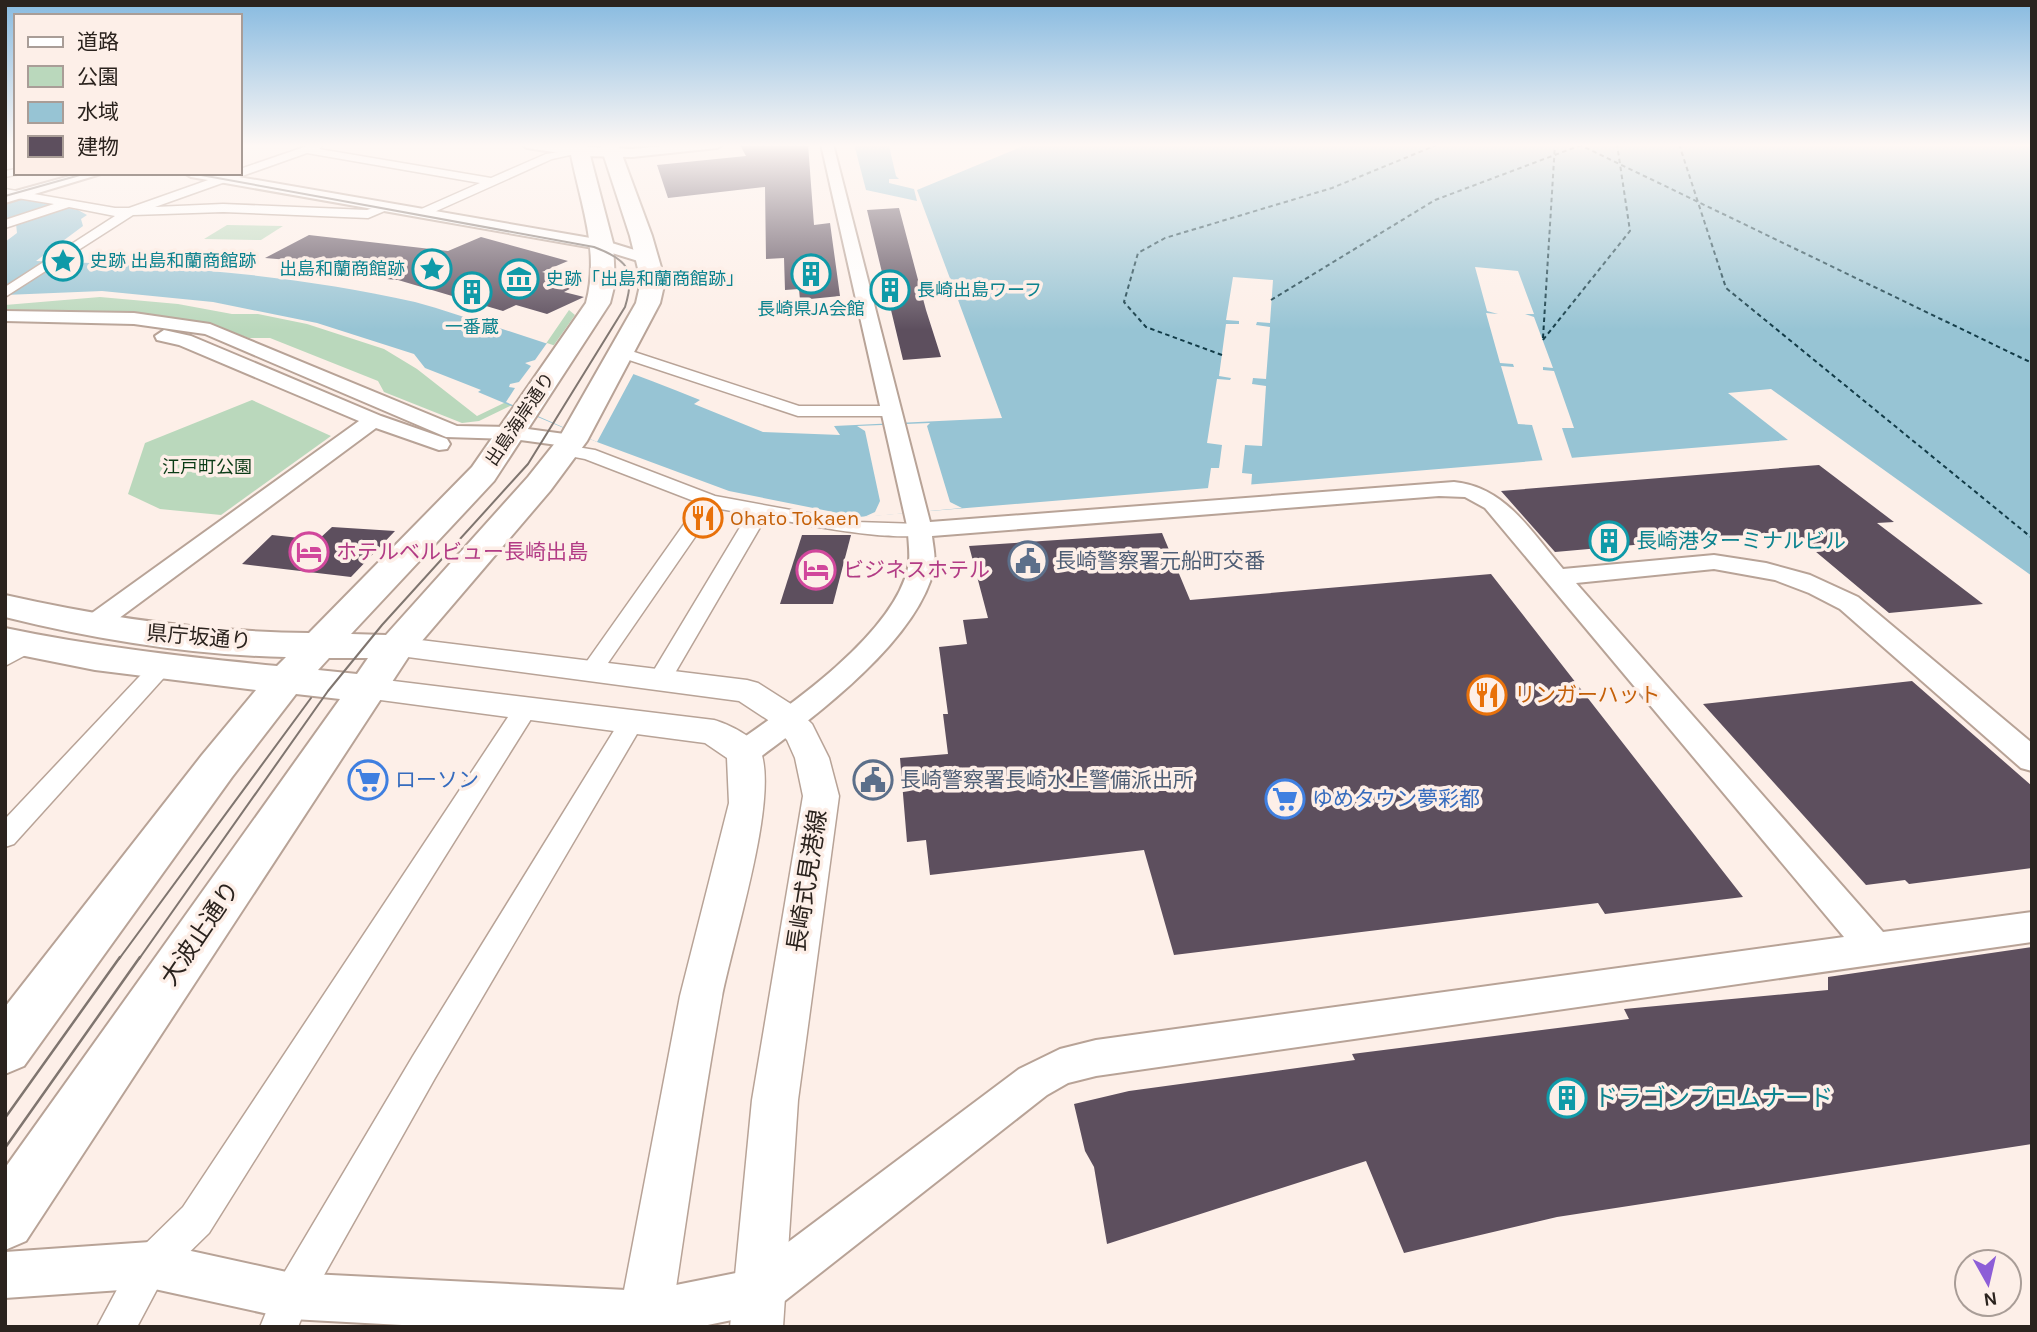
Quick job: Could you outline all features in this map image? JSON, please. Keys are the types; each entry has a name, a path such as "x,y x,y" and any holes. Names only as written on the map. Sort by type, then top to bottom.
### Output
{"highway":[{"name":"出島海岸通り","path":"320,644 483,474 598,303 603,291 605,266 592,206"},
{"path":"396,647 568,445 648,303 653,281 630,206"},
{"name":"県庁坂通り","path":"5,606 94,624 232,643 396,647"},
{"path":"10,1036 217,766 287,679 320,644"},
{"name":"大波止通り","path":"5,1220 396,647"},
{"name":"県庁坂通り","path":"13,648 369,689"}],"main road":[{"name":"長崎式見港線","path":"396,647 747,691 775,708 798,728 813,756 821,796 775,1100 758,1309"},
{"path":"369,689 714,732 744,752 747,803 701,996 645,1320"}],"street":[{"path":"5,224 60,206"},
{"path":"91,206 129,212 223,208 368,214 388,207"},
{"path":"5,293 129,212 146,206"},
{"path":"384,206 602,245 648,259"},
{"path":"423,213 438,206"},
{"path":"744,752 790,721 886,633 905,607 921,569 917,522 842,206"},
{"path":"5,316 92,316 180,323 210,329 454,432 513,431 568,445 710,501 856,528 1455,488 1478,493 1493,503 1875,948"},
{"path":"5,326 95,327 184,340 374,420 446,446 513,431"},
{"path":"619,352 798,411 891,416"},
{"path":"94,624 374,420"},
{"path":"591,671 710,501"},
{"path":"660,680 760,510"},
{"path":"1556,577 1714,562 1739,565 1815,587 1849,603 2032,760"},
{"path":"8,832 162,666"},
{"path":"116,1327 150,1265 196,1220 526,708"},
{"path":"285,1312 424,1067 632,722"},
{"path":"5,1275 150,1265 285,1312 645,1320 758,1309 1033,1082 1060,1067 1149,1050 2032,927"}],"green space":[{"path":"227,225 283,226 261,240 204,239"},
{"path":"100,297 178,304 232,314 258,314 307,324 384,349 417,369 477,416 506,402 569,310 575,315 512,405 479,421 462,423 384,392 378,381 270,338 249,338 177,318 94,311 5,312 5,305"},
{"name":"江戸町公園","path":"252,400 331,436 221,515 160,509 128,494 145,443"}],"water":[{"path":"5,206 58,206 78,210 87,215 81,219 83,226 36,261 227,272 321,284 415,302 650,380 700,400 694,404 763,432 840,435 834,426 1002,418 923,206 2032,206 2032,576 1771,389 1728,393 1788,440 858,517 729,491 597,442 478,392 481,390 425,368 414,354 317,323 213,302 102,291 5,295 5,242 17,233 16,224 5,222"}],"pier":[{"path":"1475,267 1518,271 1534,314 1525,314 1534,317 1553,368 1543,367 1543,370 1554,371 1574,428 1562,428 1573,461 1543,462 1532,425 1518,424 1501,366 1514,367 1513,364 1500,363 1486,313 1498,314 1487,311"},
{"path":"1233,277 1273,280 1270,323 1257,322 1256,325 1270,327 1266,379 1253,378 1252,384 1266,386 1262,446 1245,445 1242,473 1252,474 1251,488 1226,490 1208,488 1211,468 1219,468 1222,445 1207,443 1217,379 1231,378 1219,376 1226,324 1239,324 1239,321 1226,320"},
{"path":"547,343 634,373 597,442 506,402 515,388 509,387 510,384 519,382 531,366 525,363 535,360"},
{"path":"930,423 927,426 950,502 962,508 864,517 875,512 880,501 865,431 857,426"}],"building":[{"name":"長崎県JA会館","path":"765,206 813,206 814,225 830,223 840,296 800,300 799,289 785,290 784,258 766,259"},
{"name":"長崎出島ワーフ","path":"899,208 941,357 903,360 867,210"},
{"path":"309,235 448,251 481,237 568,261 542,272 565,278 559,281 577,285 564,292 584,297 547,314 516,305 503,311 398,280 283,270 301,261 265,258"},
{"name":"長崎港ターミナルビル","path":"1819,465 1894,522 1877,523 1983,604 1889,613 1791,531 1555,552 1501,491"},
{"name":"ホテルベルビュー長崎出島","path":"332,527 395,531 351,577 242,564 272,535 318,540"},
{"name":"ゆめタウン夢彩都","path":"1162,533 1190,600 1491,574 1743,897 1605,914 1598,903 1174,955 1144,850 930,875 926,840 907,842 900,758 948,754 943,714 948,714 939,647 967,644 963,620 988,618 969,546"},
{"name":"ビジネスホテル","path":"802,535 851,535 833,604 780,604"},
{"path":"1912,681 2032,786 2032,868 1909,884 1905,880 1866,885 1703,704"},
{"name":"ドラゴンプロムナード","path":"2032,947 2032,1144 1557,1217 1404,1253 1366,1161 1107,1244 1094,1167 1085,1151 1074,1104 1129,1091 1355,1060 1352,1054 1629,1019 1624,1009 1828,990 1828,977"}],"ferry route":[{"path":"1222,355 1146,327 1124,302 1138,253 1165,238 1271,206"},
{"path":"1271,300 1425,206"},
{"path":"1543,338 1551,206"},
{"path":"1543,340 1630,231 1626,206"},
{"path":"1699,206 1726,288 2032,538"},
{"path":"1707,206 2032,363"}],"tram line":[{"path":"139,959 328,691 382,625 528,464 625,307 630,284 627,268 615,257 594,247 371,206"},
{"path":"119,959 311,698"},
{"path":"5,1118 120,957"},
{"path":"5,1148 140,957"}],"place":[{"name":"史跡 出島和蘭商館跡","path":"63,261"},
{"name":"出島和蘭商館跡","path":"432,269"},
{"name":"長崎県JA会館","path":"811,274"},
{"name":"史跡「出島和蘭商館跡」","path":"519,279"},
{"name":"長崎出島ワーフ","path":"890,290"},
{"name":"一番蔵","path":"472,292"},
{"name":"Ohato Tokaen","path":"703,518"},
{"name":"長崎港ターミナルビル","path":"1609,541"},
{"name":"ホテルベルビュー長崎出島","path":"309,552"},
{"name":"長崎警察署元船町交番","path":"1028,561"},
{"name":"ビジネスホテル","path":"816,570"},
{"name":"リンガーハット","path":"1487,695"},
{"name":"ローソン","path":"368,780"},
{"name":"長崎警察署長崎水上警備派出所","path":"873,780"},
{"name":"ゆめタウン夢彩都","path":"1285,799"},
{"name":"ドラゴンプロムナード","path":"1567,1098"}]}
